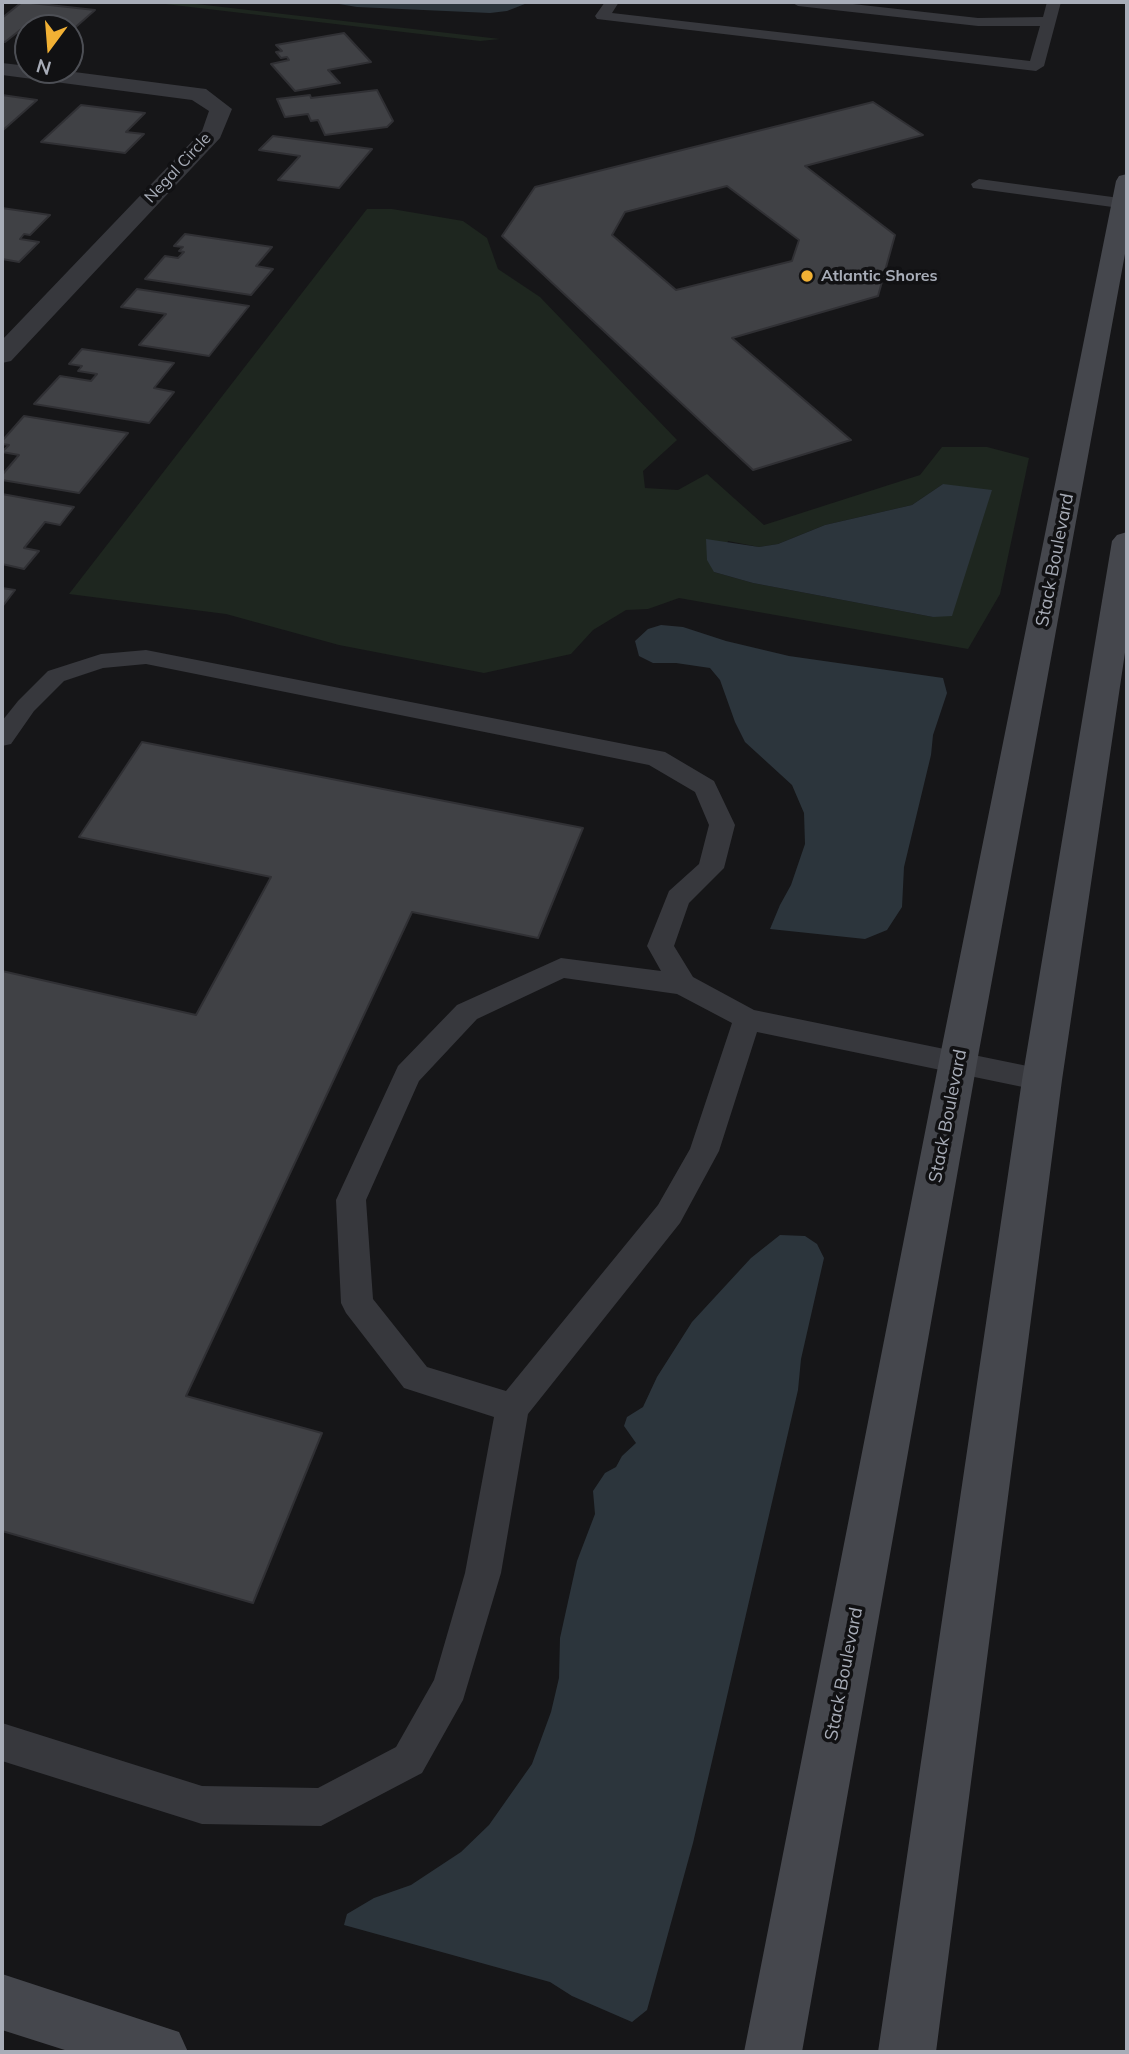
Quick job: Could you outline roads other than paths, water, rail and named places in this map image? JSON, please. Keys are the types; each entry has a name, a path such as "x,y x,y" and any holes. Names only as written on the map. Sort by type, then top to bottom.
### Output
{"street":[{"name":"Negal Circle","path":"2,69 198,94 221,109 212,133 2,355"},
{"name":"Stack Boulevard","path":"773,2052 958,1062 1126,196"},
{"path":"906,2052 1042,1080 1127,541"},
{"path":"2,2002 159,2052"}],"lane":[{"path":"612,2 602,16 1036,66 1055,2"},
{"path":"798,2 978,22 1049,21"},
{"path":"979,184 1126,196"},
{"path":"2,738 26,706 56,676 101,661 146,657 656,758 705,787 722,825 711,868 678,898 660,946 683,984"},
{"path":"512,1408 415,1378 357,1303 351,1200 408,1074 467,1012 561,968 683,984 747,1019 1042,1080"},
{"path":"2,1742 202,1805 321,1807 409,1760 450,1687 483,1573 512,1408 668,1214 704,1151 747,1019"}],"place":[{"name":"Atlantic Shores","path":"807,276"}]}
